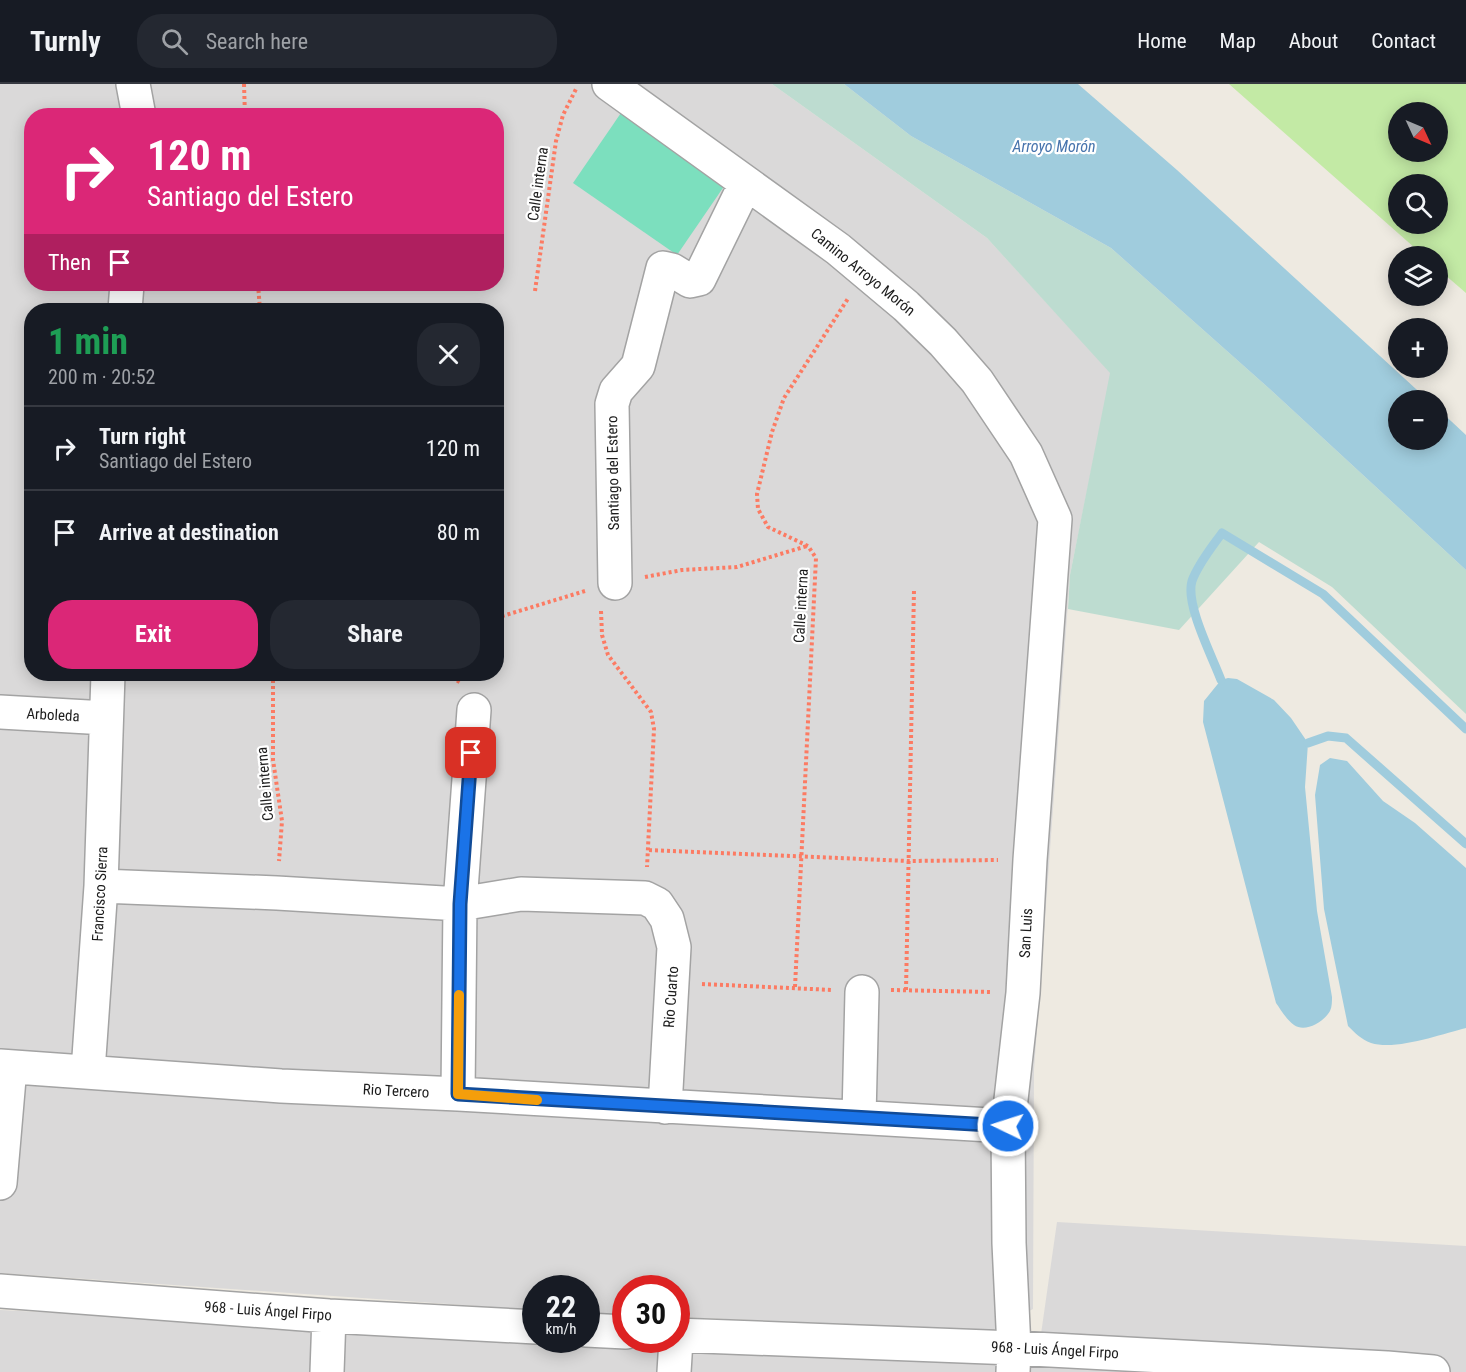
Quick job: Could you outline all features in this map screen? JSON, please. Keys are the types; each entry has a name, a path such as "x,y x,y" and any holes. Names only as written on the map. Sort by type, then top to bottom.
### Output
{"street":[{"path":"133,84 138,108"},
{"name":"Camino Arroyo Morón","path":"609,84 867,271 943,342 977,381 1026,454 1055,519"},
{"name":"Santiago del Estero","path":"608,584 612,404 615,391 638,366 663,268 672,270 690,281 699,279 746,183"},
{"name":"San Luis","path":"1013,1360 1008,1126 1023,993 1030,860 1055,519"},
{"name":"Francisco Sierra","path":"88,1071 101,886 108,681"},
{"path":"458,1094 460,904 474,710"},
{"name":"Arboleda","path":"0,712 106,718"},
{"path":"101,886 277,893 460,904 521,894 645,898"},
{"name":"Rio Cuarto","path":"645,898 657,904 666,920 674,947 665,1107"},
{"path":"859,1117 862,992"},
{"path":"0,1183 5,1066"},
{"name":"Rio Tercero","path":"5,1066 281,1086 1008,1126"},
{"name":"968 - Luis Ángel Firpo","path":"0,1291 329,1316 522,1326"},
{"path":"327,1372 329,1316"},
{"name":"968 - Luis Ángel Firpo","path":"690,1336 1013,1360 1433,1372"},
{"path":"674,1372 675,1353"}],"path":[{"path":"244,84 245,108"},
{"name":"Calle interna","path":"535,291 556,141 563,115 579,84"},
{"path":"808,546 768,527 758,509 758,494 772,432 784,398 867,271"},
{"path":"504,616 608,584 682,570 737,567 808,546"},
{"name":"Calle interna","path":"795,987 816,558 808,546"},
{"path":"608,584 602,635 608,655 651,712 654,729 645,898"},
{"path":"906,990 914,590"},
{"name":"Calle interna","path":"273,681 273,760 282,821 277,893"},
{"path":"648,850 909,861 1030,860"}],"shaded area":[{"path":"0,84 772,84 987,238 1111,373 1070,575 1034,1070 1033,1309 993,1330 690,1318 690,1275 612,1275 612,1314 600,1313 600,1275 522,1275 522,1309 0,1273"},
{"path":"1057,1222 1466,1246 1466,1372 0,1372 0,1310 522,1336 522,1353 600,1353 600,1340 612,1340 612,1353 690,1353 690,1344 1037,1362"}],"green space":[{"path":"772,84 844,84 911,136 1111,248 1273,392 1466,570 1466,714 1332,587 1259,542 1179,630 1068,609 1070,575 1110,373 987,238"},
{"path":"1229,84 1466,84 1466,293 1448,277 1448,246 1413,246 1399,234 1448,234 1448,174 1388,174 1388,224"},
{"path":"623,110 727,182 677,255 573,183"}],"water":[{"name":"Arroyo Morón","path":"844,84 1078,84 1177,170 1388,363 1388,378 1404,378 1417,390 1388,390 1388,450 1448,450 1448,418 1466,435 1466,570 1273,392 1111,248 911,136"},
{"path":"1237,679 1274,700 1291,718 1308,743 1305,787 1317,911 1332,997 1331,1008 1327,1015 1309,1027 1294,1025 1276,1003 1203,722 1204,701 1221,680"},
{"path":"1330,758 1347,761 1383,801 1415,823 1466,868 1466,1028 1405,1043 1381,1045 1364,1040 1348,1026 1324,909 1315,795 1320,765"}],"waterway":[{"path":"1221,680 1196,616 1191,591 1192,581 1198,568 1222,533 1323,594 1466,729"},
{"path":"1308,743 1328,736 1346,738 1466,844"}],"slow traffic":[{"path":"459,995 458,1094 537,1100"}],"route":[{"path":"471,753 460,904 458,1094 1008,1126"}]}
